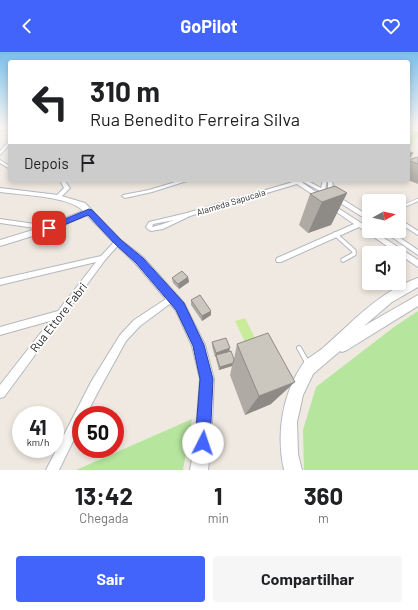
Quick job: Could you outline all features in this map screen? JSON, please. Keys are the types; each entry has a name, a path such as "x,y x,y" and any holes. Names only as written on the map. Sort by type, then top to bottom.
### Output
{"main road":[{"path":"0,190 58,197 82,205 118,242 139,260 180,307 194,334 207,379 203,443 199,470"},
{"path":"0,243 49,228 89,212"},
{"path":"293,470 289,454 289,422 296,394 310,368 329,352 367,315 388,299 418,282"},
{"path":"329,352 373,328 418,300"}],"street":[{"path":"0,154 7,146"},
{"path":"58,197 67,188 63,182"},
{"path":"156,188 150,191 125,196 127,194 180,182"},
{"name":"Alameda Sapucaia","path":"188,215 155,228 151,229 149,227 151,224 188,215 295,182"},
{"path":"299,182 358,225 390,246 392,241 400,241"},
{"path":"301,182 324,191 362,214"},
{"path":"320,197 324,191 325,182"},
{"path":"330,182 331,195"},
{"path":"333,207 332,204 335,202 346,204"},
{"path":"0,221 49,228"},
{"path":"279,260 358,225"},
{"path":"396,238 418,253"},
{"name":"Rua Ettore Fabri","path":"0,393 103,258 118,242"},
{"path":"406,256 418,264"},
{"path":"0,282 103,258"},
{"path":"52,470 95,386 123,338 137,323 172,298"},
{"path":"0,331 60,314"}],"lane":[{"path":"406,205 418,200"},
{"path":"406,225 418,232"},
{"path":"335,234 354,251 354,254 344,260"},
{"path":"300,348 310,368"}],"green space":[{"path":"418,311 418,470 304,470 303,430 316,387 394,327"},
{"path":"245,318 255,338 245,342 235,321"},
{"path":"192,419 183,470 76,470 103,458 124,458 124,449"}],"building":[{"path":"418,157 418,164 410,161 410,159"},
{"path":"335,186 347,193 322,202 310,194"},
{"path":"182,271 188,277 178,284 172,278"},
{"path":"200,295 211,311 202,316 191,300"},
{"path":"268,333 295,382 259,396 237,344"},
{"path":"226,338 230,348 216,353 212,342"},
{"path":"231,351 234,359 233,363 220,367 216,355"}],"route":[{"path":"49,228 89,212 118,242 139,260 180,307 194,334 207,379 203,443"}]}
